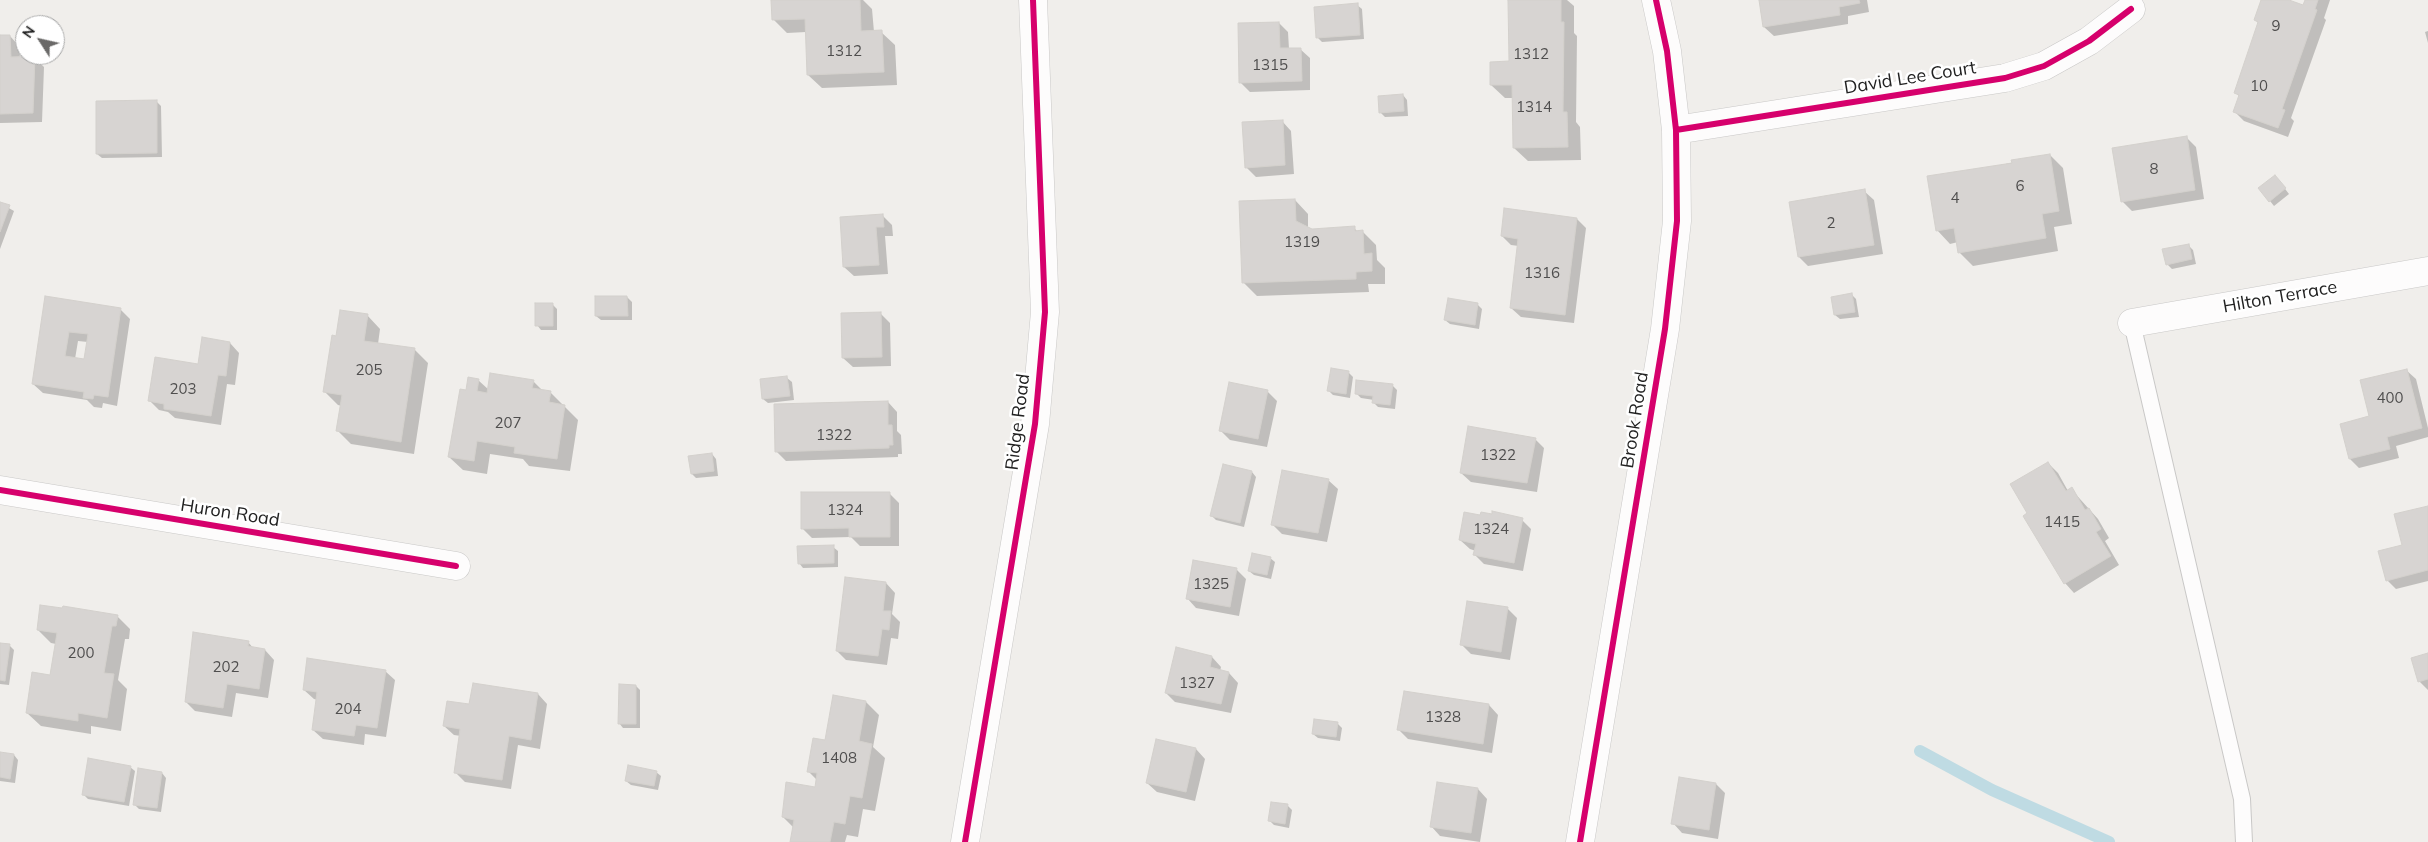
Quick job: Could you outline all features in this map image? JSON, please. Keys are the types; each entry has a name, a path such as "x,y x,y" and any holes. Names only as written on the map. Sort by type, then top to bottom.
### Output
{"street":[{"name":"Ridge Road","path":"965,842 1035,424 1045,312 1033,0"},
{"name":"Brook Road","path":"1580,842 1665,329 1677,221 1676,130 1666,51 1656,0"},
{"name":"David Lee Court","path":"1676,130 2005,78 2051,62 2088,41 2131,9"},
{"name":"Hilton Terrace","path":"2132,323 2428,271"},
{"name":"Huron Road","path":"0,490 456,566"}],"lane":[{"path":"2132,323 2242,799 2244,842"}],"building":[{"path":"771,0 860,0 861,31 882,30 884,72 807,75 805,19 772,20"},
{"path":"1508,0 1561,0 1561,22 1564,22 1563,112 1567,112 1568,147 1513,148 1512,85 1490,85 1490,62 1509,61"},
{"path":"1759,0 1859,0 1860,3 1839,7 1840,15 1763,27"},
{"path":"2261,0 2289,0 2303,5 2305,0 2318,0 2315,9 2317,10 2282,109 2285,110 2278,128 2233,112 2239,95 2234,93 2258,22 2254,20"},
{"path":"1358,3 1360,35 1316,38 1314,7"},
{"path":"1279,22 1280,48 1301,48 1302,81 1239,83 1238,23"},
{"path":"0,35 10,35 11,57 15,57 15,65 35,65 33,113 0,114"},
{"path":"1403,94 1404,111 1379,113 1378,96"},
{"path":"157,100 157,153 96,154 96,101"},
{"path":"1283,120 1285,165 1245,168 1242,122"},
{"path":"2187,136 2195,190 2121,202 2112,148"},
{"path":"2050,154 2059,211 2042,214 2046,238 1958,253 1954,228 1936,231 1927,176 2012,163 2011,160"},
{"path":"2275,175 2286,188 2269,202 2258,188"},
{"path":"1865,189 1874,245 1798,257 1789,202"},
{"path":"1295,199 1296,221 1312,229 1355,226 1355,231 1363,230 1364,254 1372,253 1372,271 1356,272 1356,279 1242,283 1239,201"},
{"path":"0,202 10,205 0,232"},
{"path":"1504,208 1577,218 1565,315 1510,308 1518,239 1501,236"},
{"path":"883,214 884,227 876,227 879,265 843,267 840,217"},
{"path":"2189,244 2192,259 2166,265 2162,249"},
{"path":"1852,293 1855,312 1834,315 1831,297"},
{"path":"45,296 121,308 108,397 94,395 93,399 83,398 84,392 32,384","holes":["69,332 88,334 84,359 65,356"]},
{"path":"595,296 627,296 628,316 595,316"},
{"path":"1448,298 1478,303 1475,325 1444,320"},
{"path":"535,303 553,303 553,326 535,326"},
{"path":"340,310 368,314 364,341 415,348 401,442 336,431 342,395 323,392 332,335 336,336"},
{"path":"881,312 882,357 842,358 841,313"},
{"path":"202,337 230,342 226,376 218,375 211,416 164,409 164,404 148,401 155,357 198,364"},
{"path":"1331,368 1349,371 1346,394 1327,391"},
{"path":"2407,369 2422,428 2387,437 2390,449 2349,459 2340,424 2369,416 2360,380"},
{"path":"490,373 534,380 532,388 551,391 549,402 565,405 557,459 514,453 515,447 477,441 474,461 448,457 460,389 466,390 468,377 479,379 477,391 487,393"},
{"path":"787,376 790,396 762,399 760,379"},
{"path":"1356,380 1393,384 1390,405 1372,403 1373,396 1355,394"},
{"path":"1229,382 1268,390 1258,439 1219,431"},
{"path":"888,401 888,425 892,425 893,445 889,445 889,448 775,452 774,404"},
{"path":"1468,426 1536,438 1527,483 1460,473"},
{"path":"712,453 714,471 691,474 688,456"},
{"path":"2048,462 2066,491 2072,487 2085,510 2089,508 2101,529 2096,532 2111,556 2064,584 2023,516 2027,513 2010,484"},
{"path":"1223,464 1252,471 1240,523 1210,516"},
{"path":"1282,470 1329,479 1318,533 1271,525"},
{"path":"801,492 890,492 890,537 849,537 849,528 801,529"},
{"path":"2428,506 2428,570 2386,581 2378,551 2402,545 2394,514"},
{"path":"1492,511 1523,518 1514,563 1473,555 1476,544 1459,540 1464,512 1480,515 1481,512 1492,514"},
{"path":"834,545 834,563 798,564 797,546"},
{"path":"1252,553 1271,557 1267,575 1248,571"},
{"path":"1193,560 1237,568 1230,607 1186,599"},
{"path":"845,577 886,582 883,611 891,611 889,630 882,629 878,656 836,651"},
{"path":"1467,601 1508,607 1501,652 1460,645"},
{"path":"40,605 62,608 63,606 118,615 116,626 112,626 104,673 114,674 107,718 78,713 78,721 26,713 32,672 50,675 57,633 37,630"},
{"path":"193,632 249,641 248,646 265,649 259,689 227,684 223,708 185,702"},
{"path":"0,643 10,644 5,681 0,680"},
{"path":"1176,647 1212,656 1210,667 1229,672 1221,704 1165,693"},
{"path":"2428,653 2428,679 2418,682 2411,658"},
{"path":"307,658 386,670 377,728 356,725 354,736 312,730 317,692 303,690"},
{"path":"473,683 538,693 531,740 509,736 502,780 454,773 460,729 443,726 447,701 469,704"},
{"path":"619,684 636,685 636,724 618,724"},
{"path":"1404,691 1489,704 1483,744 1397,730"},
{"path":"833,695 866,701 859,741 872,744 862,798 850,796 845,824 834,822 830,842 790,842 794,820 782,817 786,782 815,787 817,773 807,772 813,738 825,740"},
{"path":"1314,719 1338,722 1336,737 1312,734"},
{"path":"1156,739 1196,748 1186,792 1146,783"},
{"path":"0,752 14,754 10,779 0,777"},
{"path":"88,758 131,766 124,802 82,795"},
{"path":"628,765 657,771 654,786 625,781"},
{"path":"138,768 162,772 157,808 133,805"},
{"path":"1679,777 1716,783 1709,830 1671,824"},
{"path":"1437,782 1478,788 1471,833 1430,827"},
{"path":"1271,802 1288,804 1285,824 1268,821"}],"waterway":[{"path":"1920,751 1992,790 2109,842"}],"cycle path":[{"path":"965,842 1035,424 1045,312 1033,0"},
{"path":"1580,842 1665,329 1677,221 1676,130 1667,51 1656,0"},
{"path":"1676,130 2005,78 2044,66 2089,41 2131,9"},
{"path":"0,490 456,566"}]}
